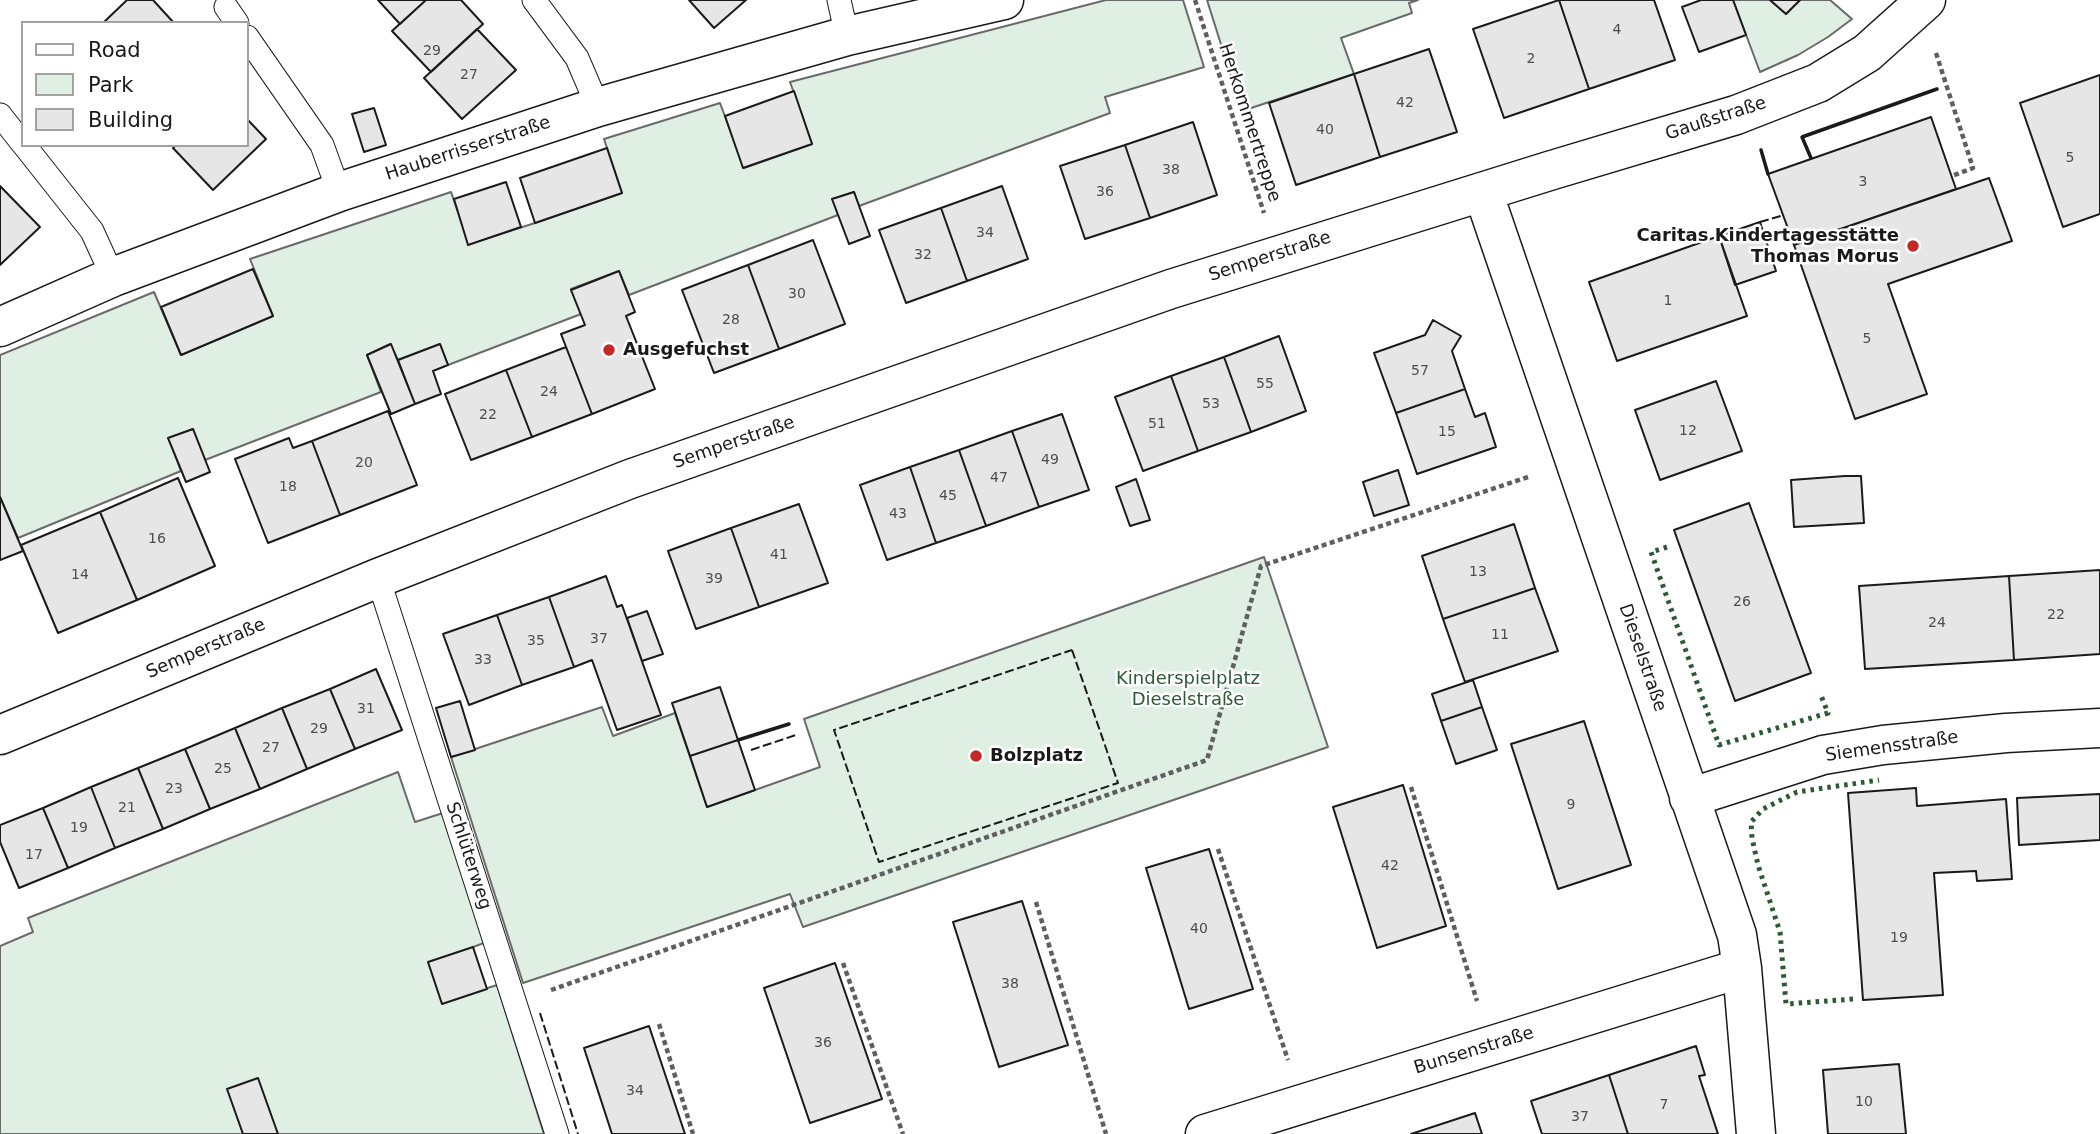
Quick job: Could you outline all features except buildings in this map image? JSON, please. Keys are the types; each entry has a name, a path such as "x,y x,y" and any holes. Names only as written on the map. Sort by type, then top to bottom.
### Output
{"street":[{"name":"Hauberrisserstraße","path":"0,327 113,277 339,192 598,107 846,37 1004,0"},
{"name":"Gaußstraße","path":"1483,192 1736,115 1818,83 1867,53 1926,0"},
{"name":"Semperstraße","path":"0,735 378,578 631,480 1171,289 1483,192"},
{"name":"Dieselstraße","path":"1483,192 1737,935 1756,1134"},
{"name":"Siemensstraße","path":"1689,798 1823,755 1993,734 2100,727"},
{"name":"Bunsenstraße","path":"1205,1134 1742,968"}],"lane":[{"path":"534,0 577,58 598,107"},
{"path":"839,0 846,37"},
{"path":"248,38 322,145 339,192"},
{"path":"0,115 21,141"},
{"path":"25,147 92,231 113,277"},
{"name":"Schlüterweg","path":"378,578 558,1134"}],"path":[{"name":"Herkommertreppe","path":"1195,0 1277,254"},
{"path":"1933,46 1973,168 1952,176"},
{"path":"515,1003 1207,760 1261,566 1491,490"},
{"path":"1411,787 1490,1046"},
{"path":"1218,849 1302,1104"},
{"path":"1036,902 1106,1134"},
{"path":"843,963 902,1134"},
{"path":"659,1024 693,1134"}],"green space":[{"path":"1106,0 1183,0 1204,67 1105,97 1110,113 859,206 854,192 833,199 838,215 629,295 619,271 571,289 581,314 448,365 440,344 398,360 390,344 367,355 381,392 205,460 193,429 169,438 181,471 18,538 0,497 0,355 154,292 181,355 273,316 250,259 451,192 469,244 535,223 622,193 604,139 720,103 744,168 812,144 790,82"},
{"path":"1207,0 1418,0 1409,3 1412,13 1341,38 1354,74 1242,111"},
{"path":"1733,0 1770,0 1786,14 1800,0 1830,0 1852,19 1798,55 1760,72"},
{"name":"Kinderspielplatz Dieselstraße","path":"1264,557 1328,747 803,927 790,894 523,983 451,757 602,707 613,736 675,713 707,807 820,767 804,719"},
{"path":"398,772 415,822 443,813 484,943 473,947 442,1003 497,985 544,1134 0,1134 0,946 33,932 28,918"}],"hedge":[{"path":"1667,547 1651,552 1719,745 1828,713 1820,693"},
{"path":"1853,999 1786,1004 1780,932 1758,865 1751,822 1763,809 1797,792 1879,780"}],"fence":[{"path":"1760,222 1784,215"},
{"path":"1072,650 1118,783 879,862 834,730 1072,650"},
{"path":"751,750 796,735"},
{"path":"540,1013 578,1134"}],"wall":[{"path":"1811,158 1802,137 1937,89"},
{"path":"1761,150 1768,174"},
{"path":"738,740 789,724"}],"place":[{"name":"Caritas Kindertagesstätte Thomas Morus","path":"1913,246"},
{"name":"Ausgefuchst","path":"609,350"},
{"name":"Bolzplatz","path":"976,756"}]}
